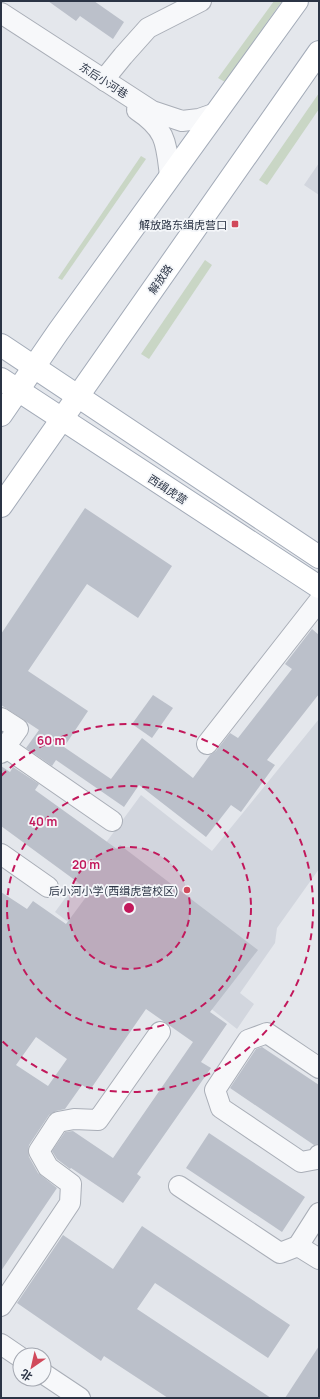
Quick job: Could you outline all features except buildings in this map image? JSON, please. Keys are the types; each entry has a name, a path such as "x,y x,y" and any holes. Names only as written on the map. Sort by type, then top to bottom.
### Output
{"main road":[{"path":"1,415 9,385 35,366 297,1"},
{"name":"解放路","path":"1,506 319,52"},
{"path":"1,345 35,366 135,435 319,557"},
{"name":"西缉虎营","path":"9,385 319,587"}],"street":[{"path":"105,81 110,72 148,28 200,1"},
{"name":"东后小河巷","path":"1,13 152,111 182,121 199,119 216,112"},
{"name":"东后小河巷","path":"1,22 147,117 158,129 166,144 170,176"},
{"path":"207,744 319,601"},
{"path":"1,718 18,729 3,750 112,821"},
{"path":"1,854 48,887"},
{"path":"1,1306 70,1203 71,1184 48,1167 39,1151 58,1122 74,1119 98,1120 160,1032"},
{"path":"319,1068 267,1034 248,1040 216,1090 221,1108 301,1162 317,1159 319,1156"},
{"path":"179,1186 280,1253 298,1246 319,1213"},
{"path":"298,1246 319,1259"},
{"path":"1,1344 12,1352"},
{"path":"52,1379 80,1398"}],"shaded area":[{"path":"319,163 319,195 304,185"},
{"name":"后小河小学(西缉虎营校区)","path":"319,719 319,869 277,928 275,943 240,993 254,1004 237,1029 135,949 124,965 55,912 141,795 212,851"}],"green space":[{"path":"274,1 282,1 225,82 218,78"},
{"path":"319,93 319,109 267,185 259,180"},
{"path":"141,156 146,159 62,280 58,278"},
{"path":"205,260 212,265 149,359 141,354"}],"place":[{"name":"解放路东缉虎营口","path":"235,224"},
{"name":"后小河小学(西缉虎营校区)","path":"187,890"}]}
